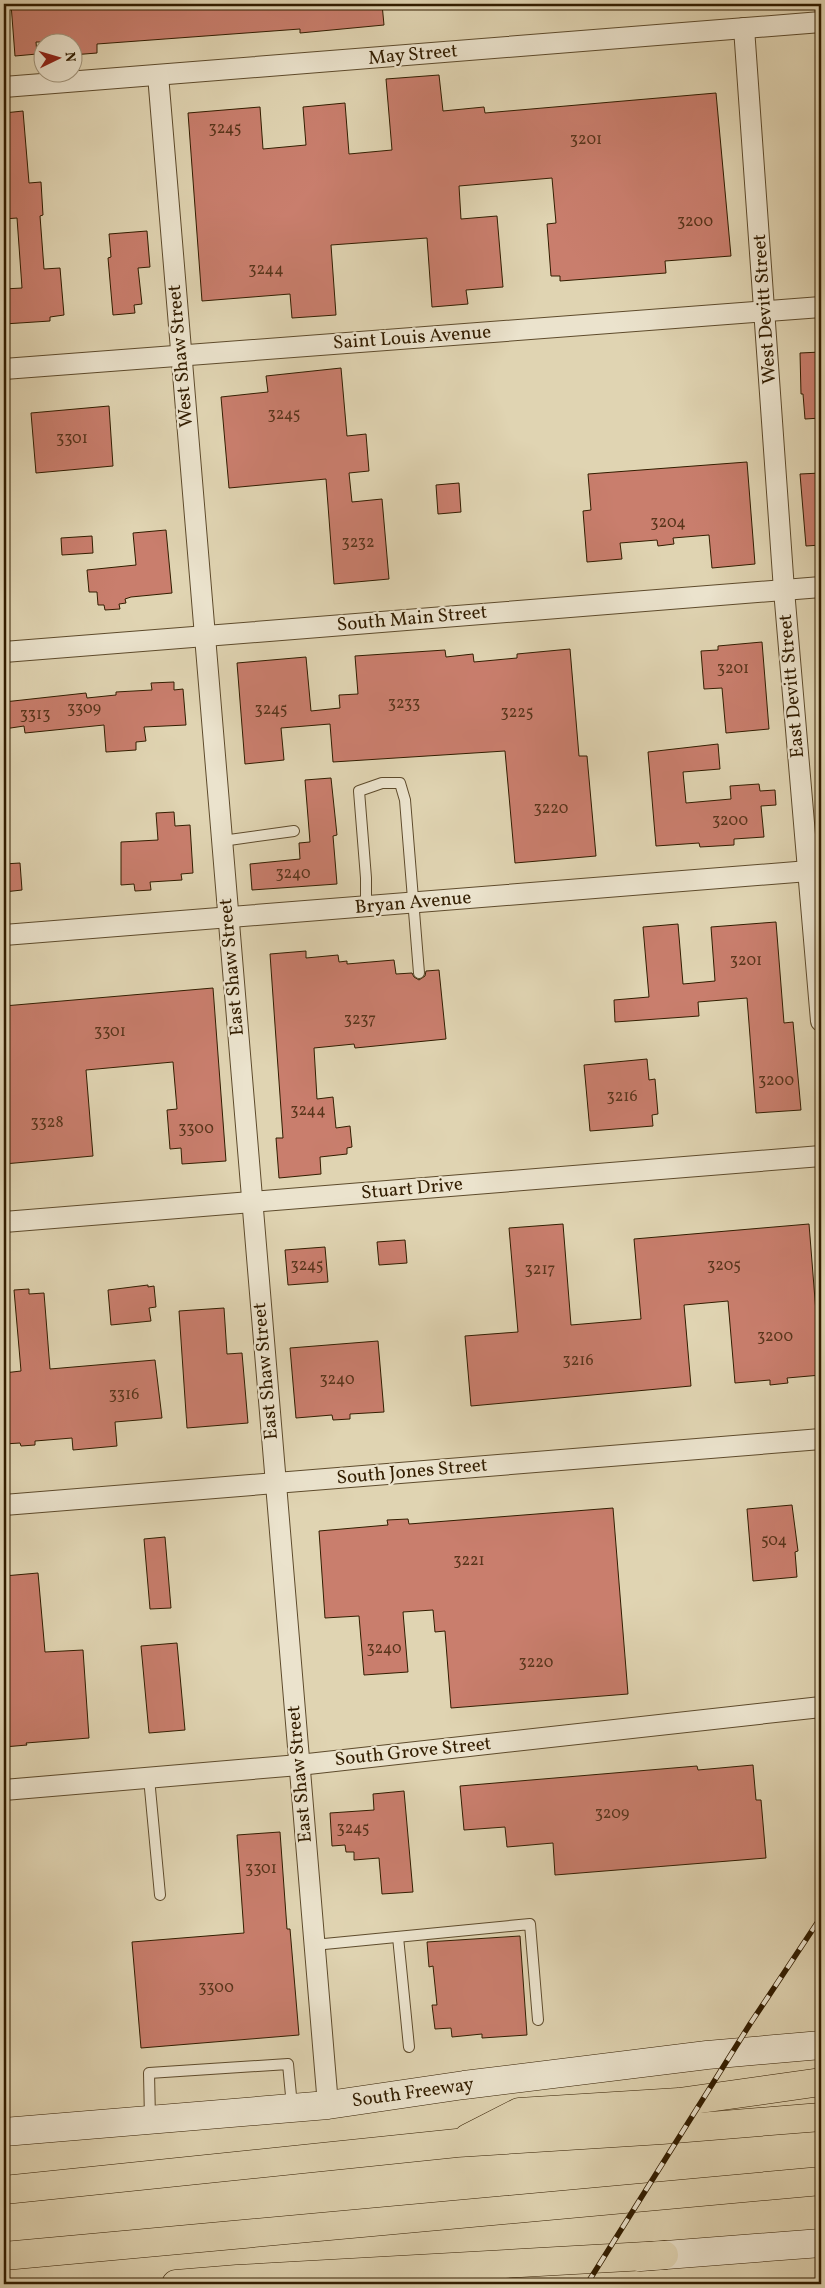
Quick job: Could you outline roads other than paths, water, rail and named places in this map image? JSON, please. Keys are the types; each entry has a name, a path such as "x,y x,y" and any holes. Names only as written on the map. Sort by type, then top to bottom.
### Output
{"highway":[{"path":"457,2143 519,2112 679,2102 821,2082"},
{"path":"4,2190 457,2143 662,2130 821,2117"},
{"path":"4,2178 41,2186"},
{"path":"4,2256 821,2181"},
{"path":"176,2284 664,2255"}],"main road":[{"name":"South Freeway","path":"4,2132 328,2105 464,2085 707,2055 821,2045"},
{"path":"357,2284 664,2255 821,2243"}],"street":[{"name":"May Street","path":"4,87 821,22"},
{"name":"West Devitt Street","path":"744,28 784,590"},
{"name":"West Shaw Street","path":"158,75 205,636"},
{"name":"Saint Louis Avenue","path":"4,369 821,307"},
{"name":"South Main Street","path":"4,652 821,586"},
{"name":"East Devitt Street","path":"784,590 815,871 821,1021"},
{"name":"East Shaw Street","path":"205,636 328,2105"},
{"name":"Bryan Avenue","path":"4,935 815,871"},
{"name":"Stuart Drive","path":"4,1222 821,1156"},
{"name":"South Jones Street","path":"4,1506 821,1439"},
{"name":"South Grove Street","path":"4,1790 299,1765 821,1707"}],"lane":[{"path":"366,906 366,878 359,791 382,783 400,783 405,800 419,973"},
{"path":"222,841 294,831"},
{"path":"149,1778 160,1895"},
{"path":"314,1945 530,1924 538,2020"},
{"path":"398,1937 409,2046"},
{"path":"150,2120 149,2073 288,2064 293,2108"}],"railway":[{"path":"587,2284 750,2024 821,1917"}]}
